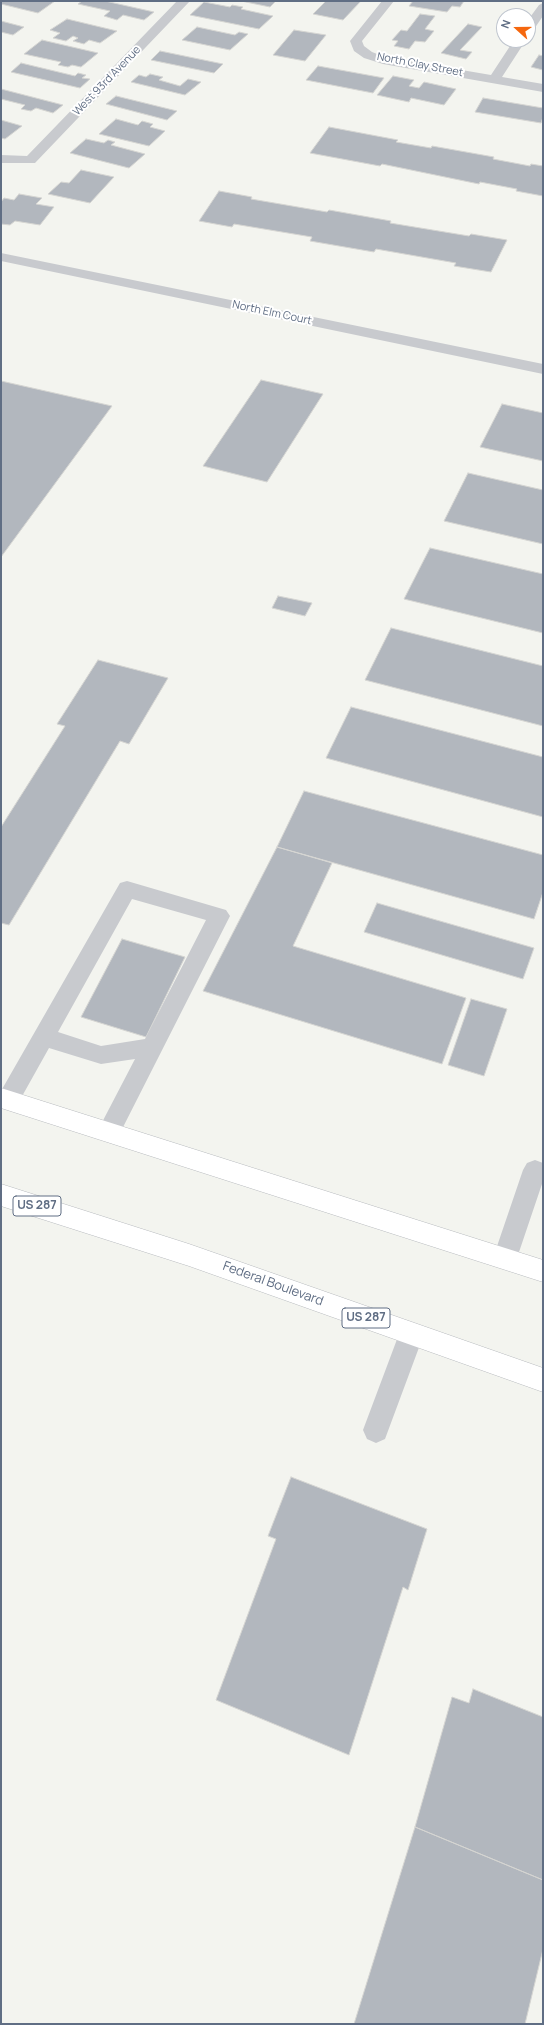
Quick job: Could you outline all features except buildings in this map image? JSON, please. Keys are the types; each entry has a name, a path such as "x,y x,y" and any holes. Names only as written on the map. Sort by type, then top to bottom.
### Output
{"main road":[{"path":"5,1099 543,1271"},
{"name":"Federal Boulevard","path":"1,1195 189,1255 543,1380"}],"street":[{"name":"West 93rd Avenue","path":"1,159 30,160 184,1"},
{"name":"North Clay Street","path":"388,1 356,41 358,48 368,55 383,60 543,88"},
{"path":"536,17 543,7"},
{"path":"494,79 515,48"},
{"name":"North Elm Court","path":"1,257 543,369"},
{"path":"5,1099 44,1036 127,889 219,916 110,1132"},
{"path":"44,1036 101,1055 153,1046"},
{"path":"505,1258 535,1170"},
{"path":"376,1430 412,1334"}]}
